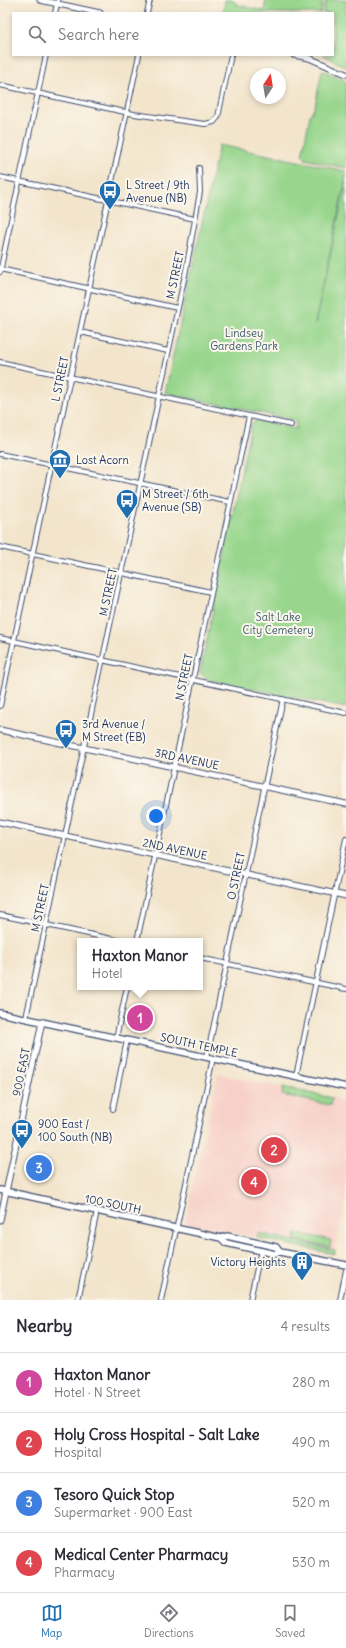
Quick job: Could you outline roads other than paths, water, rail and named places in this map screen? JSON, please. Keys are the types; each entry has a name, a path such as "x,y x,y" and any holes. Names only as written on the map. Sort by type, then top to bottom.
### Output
{"main road":[{"name":"SOUTH TEMPLE","path":"0,1013 346,1087"},
{"name":"100 SOUTH","path":"3,1191 221,1238 227,1236 276,1247 280,1252"},
{"name":"100 SOUTH","path":"221,1238 226,1243 275,1254 280,1252 346,1265"}],"street":[{"path":"40,0 57,2 96,12"},
{"path":"147,12 150,0"},
{"path":"55,12 57,2"},
{"path":"46,56 0,270 177,308"},
{"name":"L STREET","path":"0,706 138,56"},
{"path":"0,85 126,113 205,124 214,122 218,116 231,56"},
{"path":"299,56 309,58 346,74"},
{"name":"M STREET","path":"26,1018 177,308 200,192 199,168"},
{"path":"0,177 195,219"},
{"path":"80,332 168,351"},
{"path":"0,362 291,425"},
{"name":"N STREET","path":"138,938 249,416"},
{"path":"0,454 230,502"},
{"path":"0,547 211,592"},
{"path":"0,638 346,713"},
{"name":"O STREET","path":"161,1300 210,1058 227,963 283,699"},
{"name":"3RD AVENUE","path":"0,730 346,804"},
{"name":"2ND AVENUE","path":"0,822 346,896"},
{"path":"296,1076 346,839"},
{"path":"0,915 107,938"},
{"path":"203,959 346,989"},
{"path":"116,1038 126,990"},
{"name":"900 EAST","path":"0,1220 3,1191 42,1022"},
{"path":"113,1109 127,1040"},
{"path":"78,1300 97,1211"},
{"path":"250,1300 261,1250"},
{"path":"340,1300 346,1270"}],"place":[{"name":"L Street / 9th Avenue (NB)","path":"110,210"},
{"name":"Lost Acorn","path":"60,480"},
{"name":"M Street / 6th Avenue (SB)","path":"127,520"},
{"name":"3rd Avenue / M Street (EB)","path":"66,750"},
{"name":"Haxton Manor","path":"140,1018"},
{"name":"900 East / 100 South (NB)","path":"22,1150"},
{"name":"Holy Cross Hospital - Salt Lake","path":"274,1150"},
{"name":"Tesoro Quick Stop","path":"39,1168"},
{"name":"Medical Center Pharmacy","path":"254,1182"},
{"name":"Victory Heights","path":"302,1282"}],"park label":[{"name":"Lindsey Gardens Park","path":"244,339"},
{"name":"Salt Lake City Cemetery","path":"278,623"}]}
